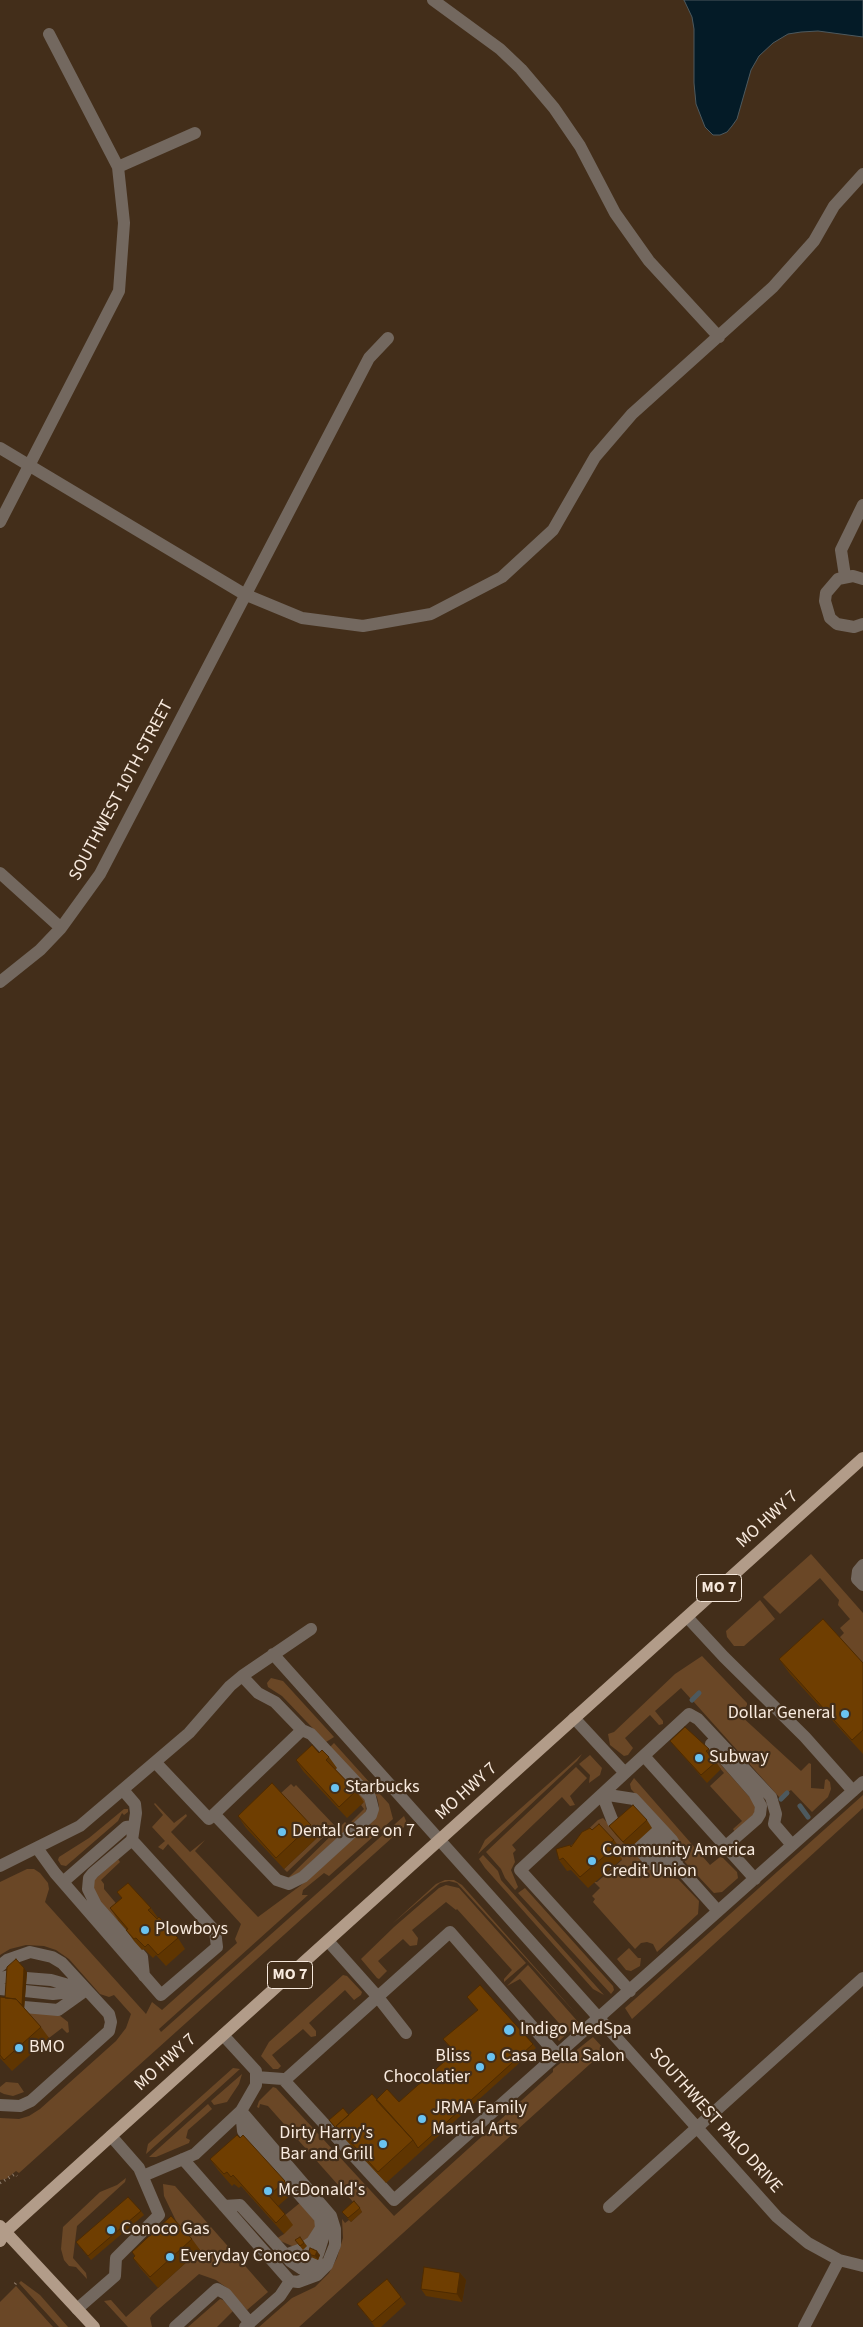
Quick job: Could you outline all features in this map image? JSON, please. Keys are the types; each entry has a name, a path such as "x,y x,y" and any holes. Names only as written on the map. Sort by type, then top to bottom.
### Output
{"main road":[{"name":"MO HWY 7","path":"1,2233 863,1458"},
{"path":"1,2233 94,2327"}],"street":[{"path":"433,0 500,49 521,68 549,101 580,146 615,213 649,261 719,337"},
{"path":"0,522 119,290 124,223 118,167 49,34"},
{"path":"118,167 195,133"},
{"path":"0,448 244,594 302,618 363,626 431,614 502,577 553,530 595,457 632,414 773,287 814,241 834,206 863,174"},
{"name":"SOUTHWEST 10TH STREET","path":"0,982 34,955 61,928 100,874 244,594 369,358 388,338"},
{"path":"845,576 841,550 863,505"},
{"path":"863,579 845,576 831,585 826,593 826,610 830,618 846,627 863,624"},
{"path":"0,873 61,928"},
{"path":"863,1565 858,1571 857,1579 863,1585"},
{"path":"687,1617 724,1657 805,1737 853,1791"},
{"path":"0,1866 80,1826 189,1733 230,1686 311,1629"},
{"name":"SOUTHWEST PALO DRIVE","path":"273,1654 777,2217 808,2243 839,2260 863,2266"},
{"path":"214,1814 277,1880 289,1884 302,1877 371,1815 373,1809 370,1796 311,1734 302,1730 275,1702 258,1693 242,1676"},
{"path":"689,1714 698,1718 771,1797 776,1814 774,1824 792,1845"},
{"path":"630,1991 520,1870 689,1714"},
{"path":"689,1714 694,1725 754,1793 761,1806 757,1819 726,1846"},
{"path":"574,1718 625,1773"},
{"path":"155,1762 209,1820 302,1730"},
{"path":"644,1756 755,1878"},
{"path":"256,2077 284,2080 394,2200 863,1782"},
{"path":"123,1790 134,1804 132,1840 93,1873 89,1878 88,1890 96,1905 142,1957 144,1976"},
{"path":"602,1794 627,1806 628,1822 613,1822 602,1794"},
{"path":"602,1794 634,1800 675,1845 677,1865"},
{"path":"63,1882 126,1827 134,1826"},
{"path":"677,1865 659,1868 652,1864 642,1837 668,1850 677,1865 718,1911"},
{"path":"37,1848 63,1882 161,1995 218,1948 215,1931 132,1840"},
{"path":"284,2080 450,1932 557,2055"},
{"path":"328,1941 377,1996 406,2033"},
{"path":"0,1966 19,1954 30,1952 52,1957 62,1963 109,2014 109,2031 31,2101 20,2106 0,2105"},
{"path":"609,2207 863,1978"},
{"path":"86,1990 58,2010 25,1992 86,1990"},
{"path":"143,2176 195,2154 241,2111 256,2085 256,2071 223,2035"},
{"path":"224,2206 240,2205 290,2261 302,2269 313,2266 318,2257 325,2229 320,2218 243,2131 241,2111"},
{"path":"183,2159 290,2281 308,2280 317,2275 327,2265 334,2245 335,2229 331,2216 241,2111"},
{"path":"77,2309 115,2276 116,2258 160,2215 139,2168 111,2136"},
{"path":"284,2253 288,2254 312,2242 322,2223"},
{"path":"804,2327 839,2260"},
{"path":"175,2327 217,2289 226,2294 248,2325 286,2289 290,2281"}],"path":[{"path":"0,2183 15,2174 17,2176"},
{"path":"15,2284 18,2280"}],"shaded area":[{"path":"811,1554 863,1613 863,1667 838,1639 844,1633 840,1628 850,1619 838,1605 839,1600 820,1578 780,1614 763,1597"},
{"path":"760,1600 775,1619 744,1646 734,1646 727,1637 726,1631"},
{"path":"702,1656 747,1703 740,1715 801,1771 809,1763 811,1764 811,1788 824,1789 825,1780 827,1779 830,1782 831,1789 828,1797 812,1812 791,1790 780,1798 693,1701 698,1693 691,1699 681,1688 655,1711 663,1721 663,1724 659,1725 650,1715 625,1738 633,1748 628,1755 624,1756 610,1745 608,1734 614,1732 675,1674"},
{"path":"271,1678 283,1681 334,1737 326,1742 282,1696 268,1687 267,1683"},
{"path":"334,1743 389,1804 393,1819 329,1876 324,1873 303,1890 302,1895 308,1895 159,2029 161,2032 404,1816 406,1821 404,1827 19,2173 16,2171 6,2179 0,2180 0,2118 19,2119 29,2116 40,2109 116,2041 126,2028 131,2014 114,1995 109,1997 100,1994 69,1959 56,1950 44,1946 26,1945 10,1949 0,1955 0,1882 27,1869 34,1869 40,1873 48,1883 49,1889 45,1902 146,2014 152,2002 162,2010 237,1943 235,1939 241,1924 168,1844 163,1850 158,1847 165,1841 152,1827 163,1815 154,1804 174,1823 186,1814 187,1816 171,1832 190,1852 205,1840 195,1851 258,1917 300,1886 377,1814 379,1806 377,1797 330,1747"},
{"path":"582,1754 577,1761 478,1854 485,1840"},
{"path":"590,1755 602,1768 600,1775 589,1783 590,1775 579,1764"},
{"path":"714,1757 753,1801 756,1807 754,1814 735,1832 733,1829 742,1821 710,1786 724,1773 712,1759"},
{"path":"576,1767 587,1778 570,1796 575,1805 570,1806 562,1797 512,1845 516,1850 513,1853 515,1862 511,1870 518,1887 515,1890 505,1878 501,1869 486,1852"},
{"path":"337,1768 365,1798 366,1812 299,1873 288,1878 345,1822 348,1825 364,1809 361,1805 363,1803 334,1771"},
{"path":"634,1778 710,1865 720,1857 723,1858 737,1872 738,1878 722,1892 714,1893 685,1862 680,1843 631,1789 630,1784"},
{"path":"291,1784 294,1787 296,1785 335,1826 287,1872 284,1869 319,1836 281,1793"},
{"path":"863,1795 863,1808 632,2019 625,2008"},
{"path":"124,1809 128,1809 128,1812 124,1815 122,1813 118,1821 66,1866 61,1865 58,1860 59,1857 89,1838"},
{"path":"603,1818 652,1871 659,1875 678,1879 699,1901 698,1914 657,1952 653,1944 647,1942 641,1943 635,1949 593,1902 595,1899 592,1896 600,1888 594,1882 597,1882 622,1860 618,1855 621,1851 561,1862 558,1858 598,1820"},
{"path":"483,1855 498,1871 501,1880 604,1995 593,1989 485,1868 479,1859"},
{"path":"118,1859 120,1862 101,1880 104,1884 104,1889 125,1914 118,1920 136,1940 96,1898 92,1890 94,1880"},
{"path":"445,1880 454,1880 462,1885 579,2017 457,1883 449,1881 440,1883 392,1924 436,1884"},
{"path":"446,1885 459,1888 526,1963 504,1982 504,1979 512,1970 457,1909 446,1902 412,1930 418,1938 417,1945 410,1946 403,1939 378,1961 387,1971 379,1979 377,1978 361,1959 394,1927 439,1888"},
{"path":"525,1888 613,1986 614,1990 611,1994 518,1893"},
{"path":"629,1948 638,1958 641,1958 640,1966 631,1971 626,1970 617,1959"},
{"path":"528,1965 579,2023 559,2041 557,2038 565,2030 520,1979 507,1986"},
{"path":"343,1975 347,1976 362,1992 361,1995 354,2000 345,1990 309,2023 316,2031 316,2036 311,2037 303,2029 272,2055 281,2066 278,2069 273,2069 261,2056 269,2042"},
{"path":"24,2011 59,2015 68,2022 69,2032 67,2033 62,2028 49,2038"},
{"path":"593,2037 604,2049 600,2055 299,2327 259,2327 292,2298 315,2287 329,2273 337,2258 343,2238 342,2219 345,2223 349,2220 351,2222 362,2212 268,2106 260,2104 259,2108 257,2107 259,2101 273,2087 276,2088 394,2216 553,2072 553,2069"},
{"path":"233,2068 240,2069 146,2154 148,2144"},
{"path":"242,2074 239,2084 227,2102 214,2105 211,2101"},
{"path":"6,2082 18,2083 24,2092 13,2096 0,2092 0,2087"},
{"path":"208,2104 212,2109 188,2130 186,2138 190,2140 189,2143 156,2157 149,2157"},
{"path":"126,2178 125,2182 77,2226 73,2258 86,2273 87,2279 76,2267 69,2266 64,2260 61,2249 63,2227 100,2192 117,2185"},
{"path":"163,2184 175,2186 268,2292 247,2310 227,2288 216,2280 199,2274 152,2315 150,2318 152,2327 128,2327 104,2301 111,2300 126,2317 200,2250 179,2227 164,2196"},
{"path":"301,2202 315,2220 315,2231 300,2246 292,2246 276,2239 284,2234 284,2216"},
{"path":"21,2281 40,2295 68,2327 59,2327 19,2283"},
{"path":"16,2286 53,2327 0,2327 0,2302"},
{"path":"220,2299 233,2311 217,2327 188,2327"}],"water":[{"path":"684,0 863,0 863,37 818,31 801,32 788,34 773,43 759,56 751,70 737,119 727,132 713,135 705,127 696,104 694,29 692,17"}],"building":[{"name":"Dollar General","path":"823,1619 863,1663 863,1730 852,1740 779,1659"},
{"name":"Subway","path":"685,1727 709,1749 706,1751 716,1762 701,1775 670,1741"},
{"name":"Starbucks","path":"312,1745 319,1753 322,1750 329,1757 326,1760 356,1791 339,1807 296,1760"},
{"name":"Dental Care on 7","path":"272,1783 311,1825 276,1858 238,1816"},
{"path":"633,1805 647,1820 623,1842 609,1826"},
{"path":"599,1824 614,1840 610,1843 614,1848 580,1877 563,1858 559,1860 556,1849 570,1845 571,1847 582,1832 590,1828 592,1830"},
{"name":"Plowboys","path":"128,1883 151,1908 148,1910 157,1919 159,1917 178,1938 158,1955 148,1944 145,1947 136,1938 134,1939 110,1908 122,1898 117,1892"},
{"path":"16,1959 24,1968 22,2005 16,1999 5,1998 7,1967"},
{"path":"480,1985 533,2044 418,2148 413,2140 376,2100 387,2089 399,2102 455,2052 443,2039 478,2010 467,1997"},
{"name":"BMO","path":"0,1997 16,1999 41,2027 4,2060 0,2055"},
{"name":"Dirty Harry's Bar and Grill","path":"372,2094 413,2140 378,2172 336,2126"},
{"path":"343,2108 349,2115 336,2126 341,2134 329,2120"},
{"name":"McDonald's","path":"237,2135 240,2138 243,2135 285,2181 269,2196 285,2214 276,2223 233,2175 231,2177 227,2172 224,2174 210,2159"},
{"name":"Conoco Gas","path":"128,2197 141,2211 88,2256 76,2242"},
{"path":"354,2201 360,2208 348,2218 342,2212"},
{"path":"171,2216 192,2239 150,2277 133,2258 135,2256 132,2252"},
{"path":"300,2237 304,2243 300,2246 295,2240"},
{"path":"310,2248 317,2251 315,2256 308,2254"},
{"path":"424,2267 460,2273 457,2294 421,2289"},
{"path":"387,2279 401,2297 372,2322 357,2304"}],"waterway":[{"path":"692,1700 699,1693"},
{"path":"781,1799 787,1793"},
{"path":"800,1806 808,1817"}],"place":[{"name":"Dollar General","path":"845,1714"},
{"name":"Subway","path":"699,1758"},
{"name":"Starbucks","path":"335,1788"},
{"name":"Dental Care on 7","path":"282,1832"},
{"name":"Community America Credit Union","path":"592,1861"},
{"name":"Plowboys","path":"145,1930"},
{"name":"Indigo MedSpa","path":"509,2030"},
{"name":"BMO","path":"19,2048"},
{"name":"Casa Bella Salon","path":"491,2057"},
{"name":"Bliss Chocolatier","path":"480,2067"},
{"name":"JRMA Family Martial Arts","path":"422,2119"},
{"name":"Dirty Harry's Bar and Grill","path":"383,2144"},
{"name":"McDonald's","path":"268,2191"},
{"name":"Conoco Gas","path":"111,2230"},
{"name":"Everyday Conoco","path":"170,2257"}]}
